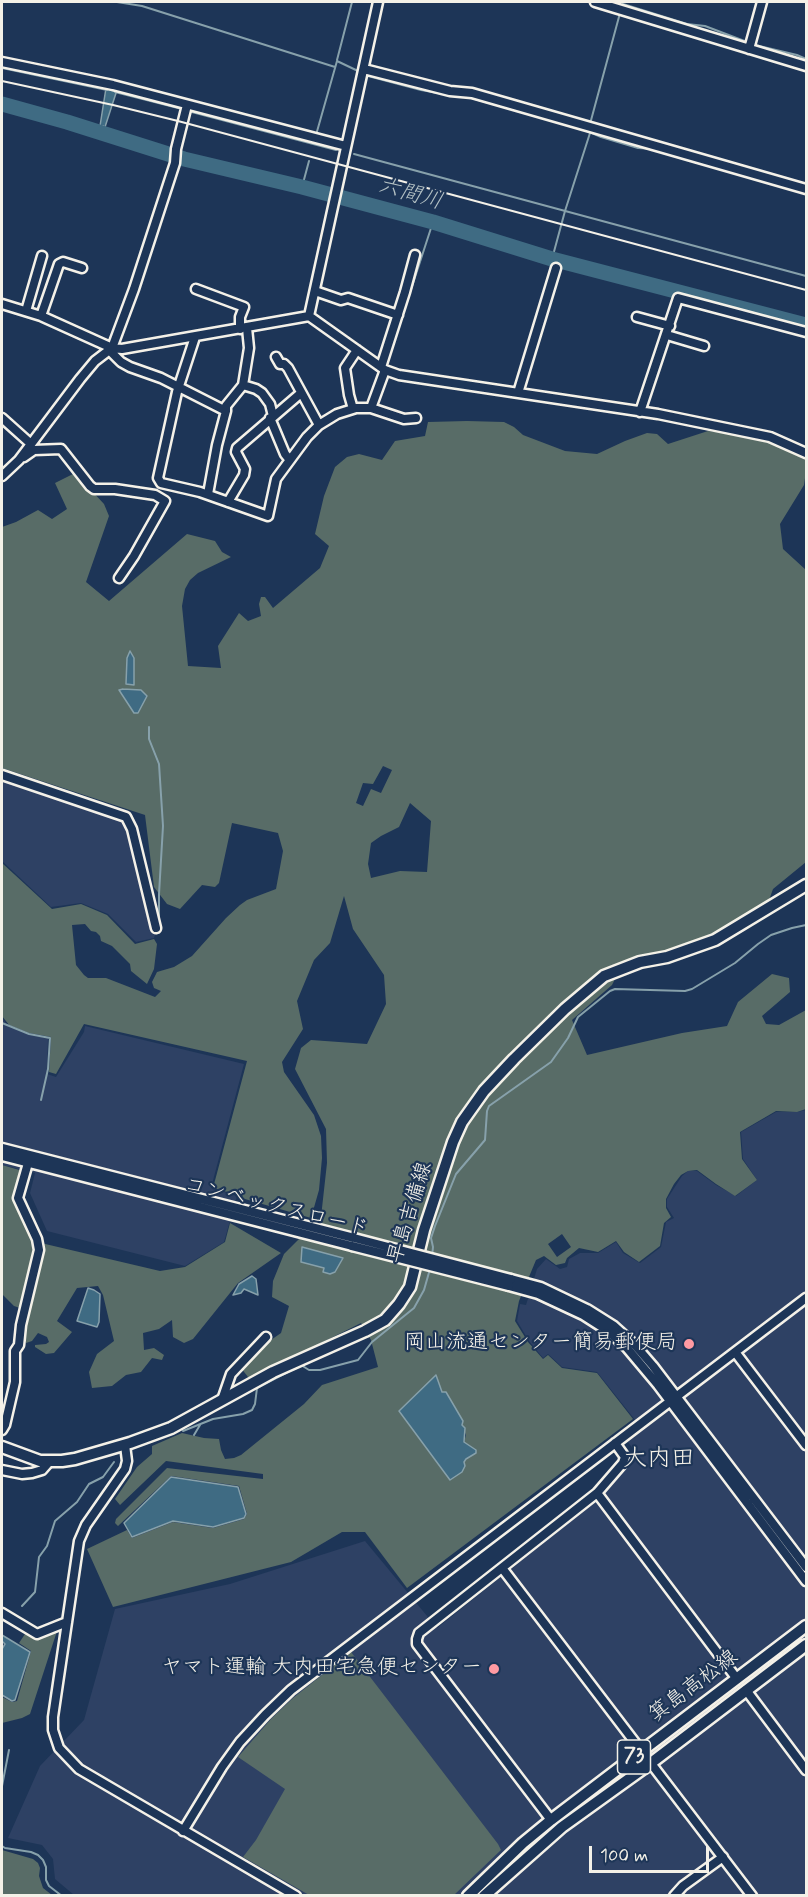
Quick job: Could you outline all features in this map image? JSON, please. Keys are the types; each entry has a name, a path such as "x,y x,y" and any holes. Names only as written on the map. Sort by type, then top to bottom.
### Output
{"main road":[{"name":"早島吉備線","path":"2,1447 29,1458 49,1462 75,1459 125,1445 171,1428 273,1372 375,1326 393,1313 410,1287 424,1230 462,1122 484,1091 565,1009 604,976 640,962 667,957 714,940 804,886"},
{"name":"箕島高松線","path":"468,1896 551,1820 807,1626"},
{"name":"箕島高松線","path":"484,1896 562,1827 807,1645"}],"street":[{"path":"309,316 378,2"},
{"path":"595,2 750,45 807,66"},
{"path":"750,45 762,2"},
{"path":"2,62 113,85 186,108 346,146"},
{"path":"364,69 450,90 472,93 807,189"},
{"path":"111,350 134,289 175,163 176,148 186,108"},
{"path":"371,408 415,255"},
{"path":"26,311 42,256"},
{"path":"41,316 59,264 63,262 82,268"},
{"path":"518,393 556,268"},
{"path":"196,289 244,308 240,317 249,348 243,385 226,406 208,494"},
{"path":"315,291 341,300 348,298 398,315"},
{"path":"640,412 678,298 807,332"},
{"path":"2,304 41,316 111,350 121,362 129,367 179,387 226,411"},
{"path":"19,460 95,361 111,350 122,350 309,316 383,368 399,375 658,414 771,437 806,450"},
{"path":"638,317 670,326"},
{"path":"667,335 704,346"},
{"path":"155,495 179,387 195,337"},
{"path":"353,409 345,368 357,350"},
{"path":"276,357 280,364 288,368 320,425"},
{"path":"243,385 262,393 270,404 272,417 285,454 289,459"},
{"path":"228,502 244,475 245,469 236,452 237,448 300,393"},
{"path":"158,478 161,483 208,494 268,516 276,479 289,459 320,425 337,414 353,409 371,408 404,419 416,418"},
{"path":"2,418 31,444"},
{"path":"2,476 34,450 61,449 94,489 115,489 155,495 165,501 119,578"},
{"path":"2,775 126,817 132,829 156,928"},
{"path":"804,886 807,876"},
{"name":"コンベックスロード","path":"2,1148 353,1242"},
{"name":"コンベックスロード","path":"2,1156 510,1282 541,1287 564,1297 607,1322 640,1350 673,1399 807,1581"},
{"path":"2,1430 15,1382 15,1351 19,1345 21,1325 39,1250 37,1239 18,1198 28,1163"},
{"path":"183,1831 240,1742 291,1690 807,1298"},
{"path":"222,1400 231,1374 267,1337"},
{"path":"735,1352 807,1445"},
{"name":"コンベックスロード","path":"673,1399 807,1567"},
{"path":"551,1820 417,1644 417,1639 419,1633 597,1493 623,1463 625,1457 615,1443"},
{"path":"125,1445 127,1461 125,1469 82,1532 53,1717 53,1730 59,1748 79,1769 296,1896"},
{"path":"2,1470 22,1474 32,1473 42,1470 49,1462"},
{"path":"597,1493 737,1679"},
{"path":"502,1568 752,1896"},
{"path":"2,1613 37,1634 67,1622"},
{"path":"747,1690 807,1770"},
{"path":"674,1896 682,1886 723,1857"}],"shaded area":[{"path":"106,88 117,90 105,127 100,126"},
{"path":"130,651 134,658 134,685 126,684 127,658"},
{"path":"119,690 141,690 147,696 138,713 134,713"},
{"path":"2,770 132,814 159,921 154,938 136,942 108,914 81,903 51,907 2,861"},
{"path":"2,1018 9,1027 29,1035 48,1038 47,1074 56,1077 84,1032 85,1026 244,1064 211,1188 237,1196 224,1242 185,1266 47,1231 30,1193 35,1173 2,1165"},
{"path":"806,1110 806,1895 74,1895 55,1879 53,1859 42,1845 8,1838 40,1766 84,1720 115,1609 230,1584 365,1541 437,1628 591,1505 638,1456 628,1442 643,1430 597,1372 562,1367 548,1354 543,1358 529,1341 517,1321 520,1304 526,1305 537,1269 546,1259 560,1269 567,1267 569,1259 580,1253 598,1253 616,1242 623,1253 640,1263 661,1247 666,1222 674,1218 667,1207 667,1199 682,1176 688,1171 697,1171 736,1196 757,1180 743,1159 741,1132 776,1112"},
{"path":"302,1247 343,1258 335,1272 330,1274 323,1272 324,1268 301,1262"},
{"path":"252,1276 256,1279 258,1295 244,1289 241,1293 233,1295 239,1284"},
{"path":"88,1288 100,1294 97,1327 77,1321"},
{"path":"436,1375 442,1392 446,1392 463,1421 464,1442 476,1450 476,1453 464,1462 462,1472 450,1480 399,1411"},
{"path":"171,1477 238,1487 246,1514 244,1518 213,1527 173,1521 132,1537 124,1523"},
{"path":"2,1635 30,1652 15,1700 12,1701 2,1695 2,1649 5,1644 2,1641"}],"green space":[{"path":"428,422 504,422 523,435 565,451 597,454 647,433 657,434 668,444 708,431 734,433 768,440 806,457 804,485 780,524 783,549 806,570 806,862 773,889 768,903 738,922 667,954 622,965 612,985 572,1020 587,1055 682,1033 727,1026 738,1002 772,974 789,978 790,992 762,1016 766,1024 779,1025 806,1010 806,1109 797,1112 776,1111 740,1132 742,1159 757,1180 735,1196 697,1170 681,1175 666,1199 666,1208 671,1217 664,1223 660,1246 639,1262 624,1252 616,1241 598,1252 579,1248 567,1258 565,1263 556,1265 544,1256 536,1260 519,1301 515,1321 528,1342 543,1359 548,1355 562,1368 597,1373 633,1419 407,1588 365,1532 342,1532 291,1562 113,1607 87,1549 127,1530 132,1538 173,1522 213,1528 244,1519 247,1514 239,1486 171,1476 118,1526 115,1523 116,1519 167,1468 263,1479 263,1474 166,1461 120,1505 115,1499 137,1467 152,1454 152,1446 182,1433 219,1439 225,1459 234,1458 241,1455 304,1404 322,1385 378,1367 371,1340 361,1323 251,1378 241,1368 258,1349 281,1333 289,1306 272,1297 273,1281 284,1254 321,1217 327,1163 326,1129 295,1069 301,1048 311,1040 367,1044 386,1004 384,975 353,929 344,896 330,943 314,960 297,1001 303,1029 282,1062 284,1072 314,1115 321,1136 322,1158 319,1190 311,1218 213,1188 247,1061 84,1024 56,1074 49,1072 51,1037 29,1033 9,1025 2,1016 2,863 52,909 81,904 107,915 135,944 154,939 157,944 154,969 147,984 131,971 130,964 112,946 101,941 96,932 91,931 85,924 72,925 76,965 84,975 88,978 106,978 155,997 161,991 154,988 152,982 157,972 174,967 192,956 226,918 247,900 276,889 283,851 278,833 232,823 219,883 215,887 202,885 180,909 167,904 154,887 145,815 2,768 2,527 38,510 52,519 67,509 55,483 75,473 104,504 109,516 86,582 109,601 187,534 215,541 222,552 231,557 198,573 190,580 185,589 182,606 188,666 221,668 218,646 239,613 248,621 261,616 259,604 261,597 265,597 273,608 320,568 329,546 315,534 324,496 335,467 347,457 359,454 382,460 395,441 425,436","holes":["383,766 392,770 381,793 371,789 363,806 356,803 363,783 373,784","410,803 431,821 427,872 400,871 371,878 368,864 371,843 399,827","562,1234 571,1247 557,1257 548,1244","436,1376 442,1392 446,1392 463,1421 462,1425 466,1435 464,1442 475,1453 466,1459 450,1480 399,1411"]},
{"path":"2,1165 23,1171 17,1195 41,1243 160,1271 185,1267 225,1242 230,1223 281,1253 238,1283 193,1339 184,1343 173,1337 172,1320 159,1329 143,1333 144,1350 154,1348 164,1355 162,1360 152,1358 141,1372 126,1375 112,1386 92,1388 89,1372 97,1354 114,1341 103,1295 98,1286 77,1288 57,1321 72,1332 54,1353 46,1354 35,1345 49,1342 47,1337 38,1333 32,1341 26,1343 24,1333 29,1311 14,1306 2,1294"},
{"path":"58,1628 30,1714 2,1723 2,1697 12,1702 17,1701 31,1651 19,1643 27,1631"},
{"path":"351,1652 501,1850 454,1895 309,1895 243,1857 256,1840 285,1789 238,1757 293,1698"},
{"path":"2,1850 33,1859 38,1863 43,1888 52,1895 2,1895"}],"waterway":[{"path":"117,2 142,6 335,67"},
{"path":"337,60 352,2"},
{"path":"590,124 623,2"},
{"path":"623,4 687,24 705,26 755,45 806,59"},
{"path":"316,135 337,61 358,71"},
{"path":"2,68 107,90"},
{"path":"368,76 449,95"},
{"path":"115,92 182,109"},
{"path":"464,96 533,115"},
{"name":"六間川","path":"2,104 184,159 302,187 433,222 552,259 806,325"},
{"path":"188,111 336,150"},
{"name":"六間川","path":"101,133 103,126"},
{"path":"585,130 638,148 654,149"},
{"path":"552,259 590,133"},
{"path":"354,154 806,276"},
{"path":"138,264 171,161"},
{"path":"302,187 309,161"},
{"path":"387,363 433,222"},
{"path":"806,299 806,325"},
{"path":"149,727 149,739 159,764 163,826 159,920"},
{"path":"432,1257 431,1238 456,1174 485,1140 489,1106 551,1062 568,1038 578,1017 615,989 685,991 692,989 735,963 771,935 806,925"},
{"path":"2,1023 29,1034 50,1038 48,1069 41,1100"},
{"path":"183,1431 213,1419 243,1414 252,1410 257,1388 301,1365 309,1370 320,1370 358,1360 372,1342 414,1308 424,1290 430,1269"},
{"path":"194,1435 200,1425"},
{"path":"22,1606 35,1592 39,1557 47,1546 55,1521 77,1502 89,1484 103,1477 114,1462"},
{"path":"2,1786 9,1750"},
{"path":"2,1846 38,1855 46,1867 46,1880 49,1886 62,1896"}],"railway":[{"path":"2,81 178,121 806,290"}],"place":[{"name":"岡山流通センター簡易郵便局","path":"689,1344"},
{"name":"ヤマト運輸 大内田宅急便センター","path":"494,1669"}],"district":[{"name":"大内田","path":"659,1460"}]}
